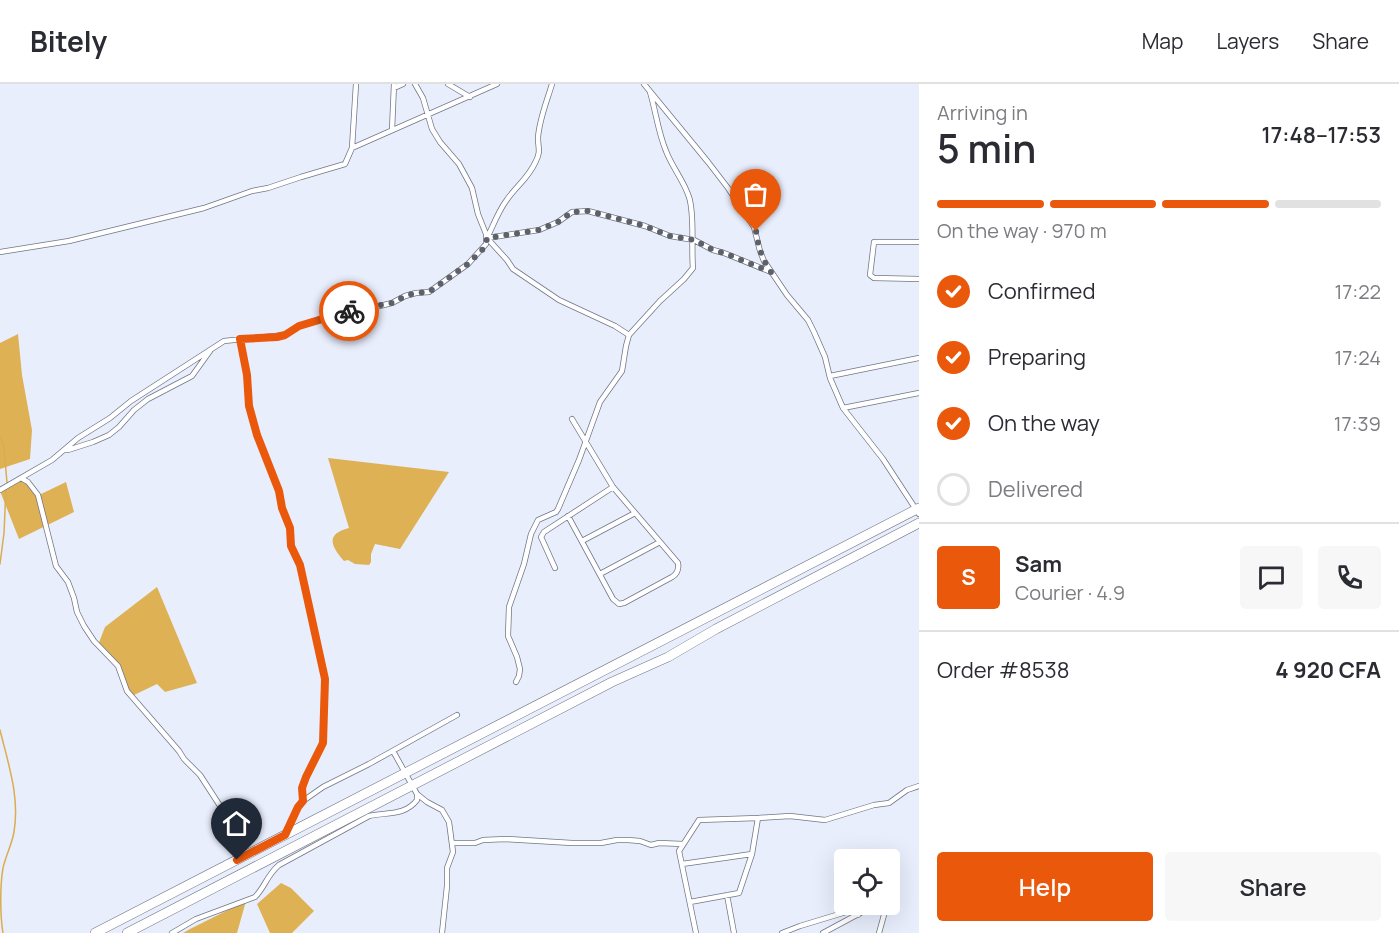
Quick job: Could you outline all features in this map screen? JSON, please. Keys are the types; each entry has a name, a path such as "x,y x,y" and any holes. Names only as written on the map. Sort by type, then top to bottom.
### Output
{"highway":[{"path":"95,933 918,510"},
{"path":"126,933 414,790 612,682 668,657 716,629 919,523"}],"street":[{"path":"0,252 69,241 204,208 252,191 345,164 352,148 356,84"},
{"path":"392,130 394,86 403,84"},
{"path":"415,84 423,98 432,129 465,173 472,188 487,238 513,269 560,300 629,335"},
{"path":"448,84 470,97"},
{"path":"352,148 497,84"},
{"path":"0,490 52,460 78,438 110,418 130,401 224,341 277,337 299,326 345,311 367,309 392,303 405,296 429,292 468,264 486,244 505,203 529,175 537,159 540,152 538,139 552,84"},
{"path":"644,84 708,162 754,227 764,261 787,295 808,320 820,344 843,408 883,459 918,510"},
{"path":"516,682 520,669 508,636 508,607 524,564 531,534 538,520 556,512 558,508 600,402 622,371 629,335 693,268 692,210 689,196 662,141 650,92"},
{"path":"487,238 539,230 558,222 572,212 588,211 645,226 670,236 691,239 771,272"},
{"path":"919,242 874,242 870,275 874,278 919,279"},
{"path":"240,339 247,375 249,406 290,528 291,546 300,565 325,679 323,743 302,788 303,801"},
{"path":"65,450 109,435 148,399 192,376 212,349"},
{"path":"830,376 919,358"},
{"path":"843,408 919,393"},
{"path":"568,516 619,604 672,577 679,567 613,487 572,419"},
{"path":"21,478 28,482 38,495 56,566 68,582 84,626 94,641 118,666 128,691 200,775 237,832 237,860"},
{"path":"555,567 541,537 544,531 613,487"},
{"path":"582,541 635,513"},
{"path":"600,574 660,542"},
{"path":"285,835 298,807 323,787 457,715"},
{"path":"172,933 196,919 255,897 261,891 271,872 279,865 369,816 393,814 408,808 417,800 393,751"},
{"path":"696,933 679,851 699,820 790,816 825,820 874,805 889,803 907,789 919,786"},
{"path":"414,790 427,802 442,810 449,822 453,852 447,868 442,933"},
{"path":"690,902 739,893 752,854 758,818"},
{"path":"453,843 506,839 572,843 628,840 651,845 683,844"},
{"path":"682,864 752,854"},
{"path":"727,895 734,933"},
{"path":"782,933 836,915"},
{"path":"823,933 858,915"},
{"path":"879,933 884,915"}],"shaded area":[{"path":"18,334 22,375 32,430 30,459 0,469 0,343"},
{"path":"328,458 449,472 400,549 375,544 369,565 355,564 348,560 344,561 334,546 333,537 349,528"},
{"path":"21,478 39,495 66,482 74,512 19,539 0,491"},
{"path":"157,587 197,683 165,692 157,684 132,696 120,671 98,645 105,627"},
{"path":"281,883 291,888 314,911 292,933 270,933 257,904"},
{"path":"246,901 237,933 183,933 190,929"}],"waterway":[{"path":"0,437 4,447 7,483"},
{"path":"0,564 6,488"},
{"path":"0,730 12,780 15,806 14,832 2,875 3,933"}],"way so far":[{"path":"349,311 367,309 392,303 405,296 429,292 468,264 482,250 487,238 526,233 548,227 572,212 588,211 645,226 670,236 688,238 771,272 760,251 756,231"}],"route":[{"path":"237,860 285,835 303,801 302,788 323,743 325,685 308,597 300,565 291,546 290,528 249,406 247,375 240,339 285,335 299,326 349,311"}]}
